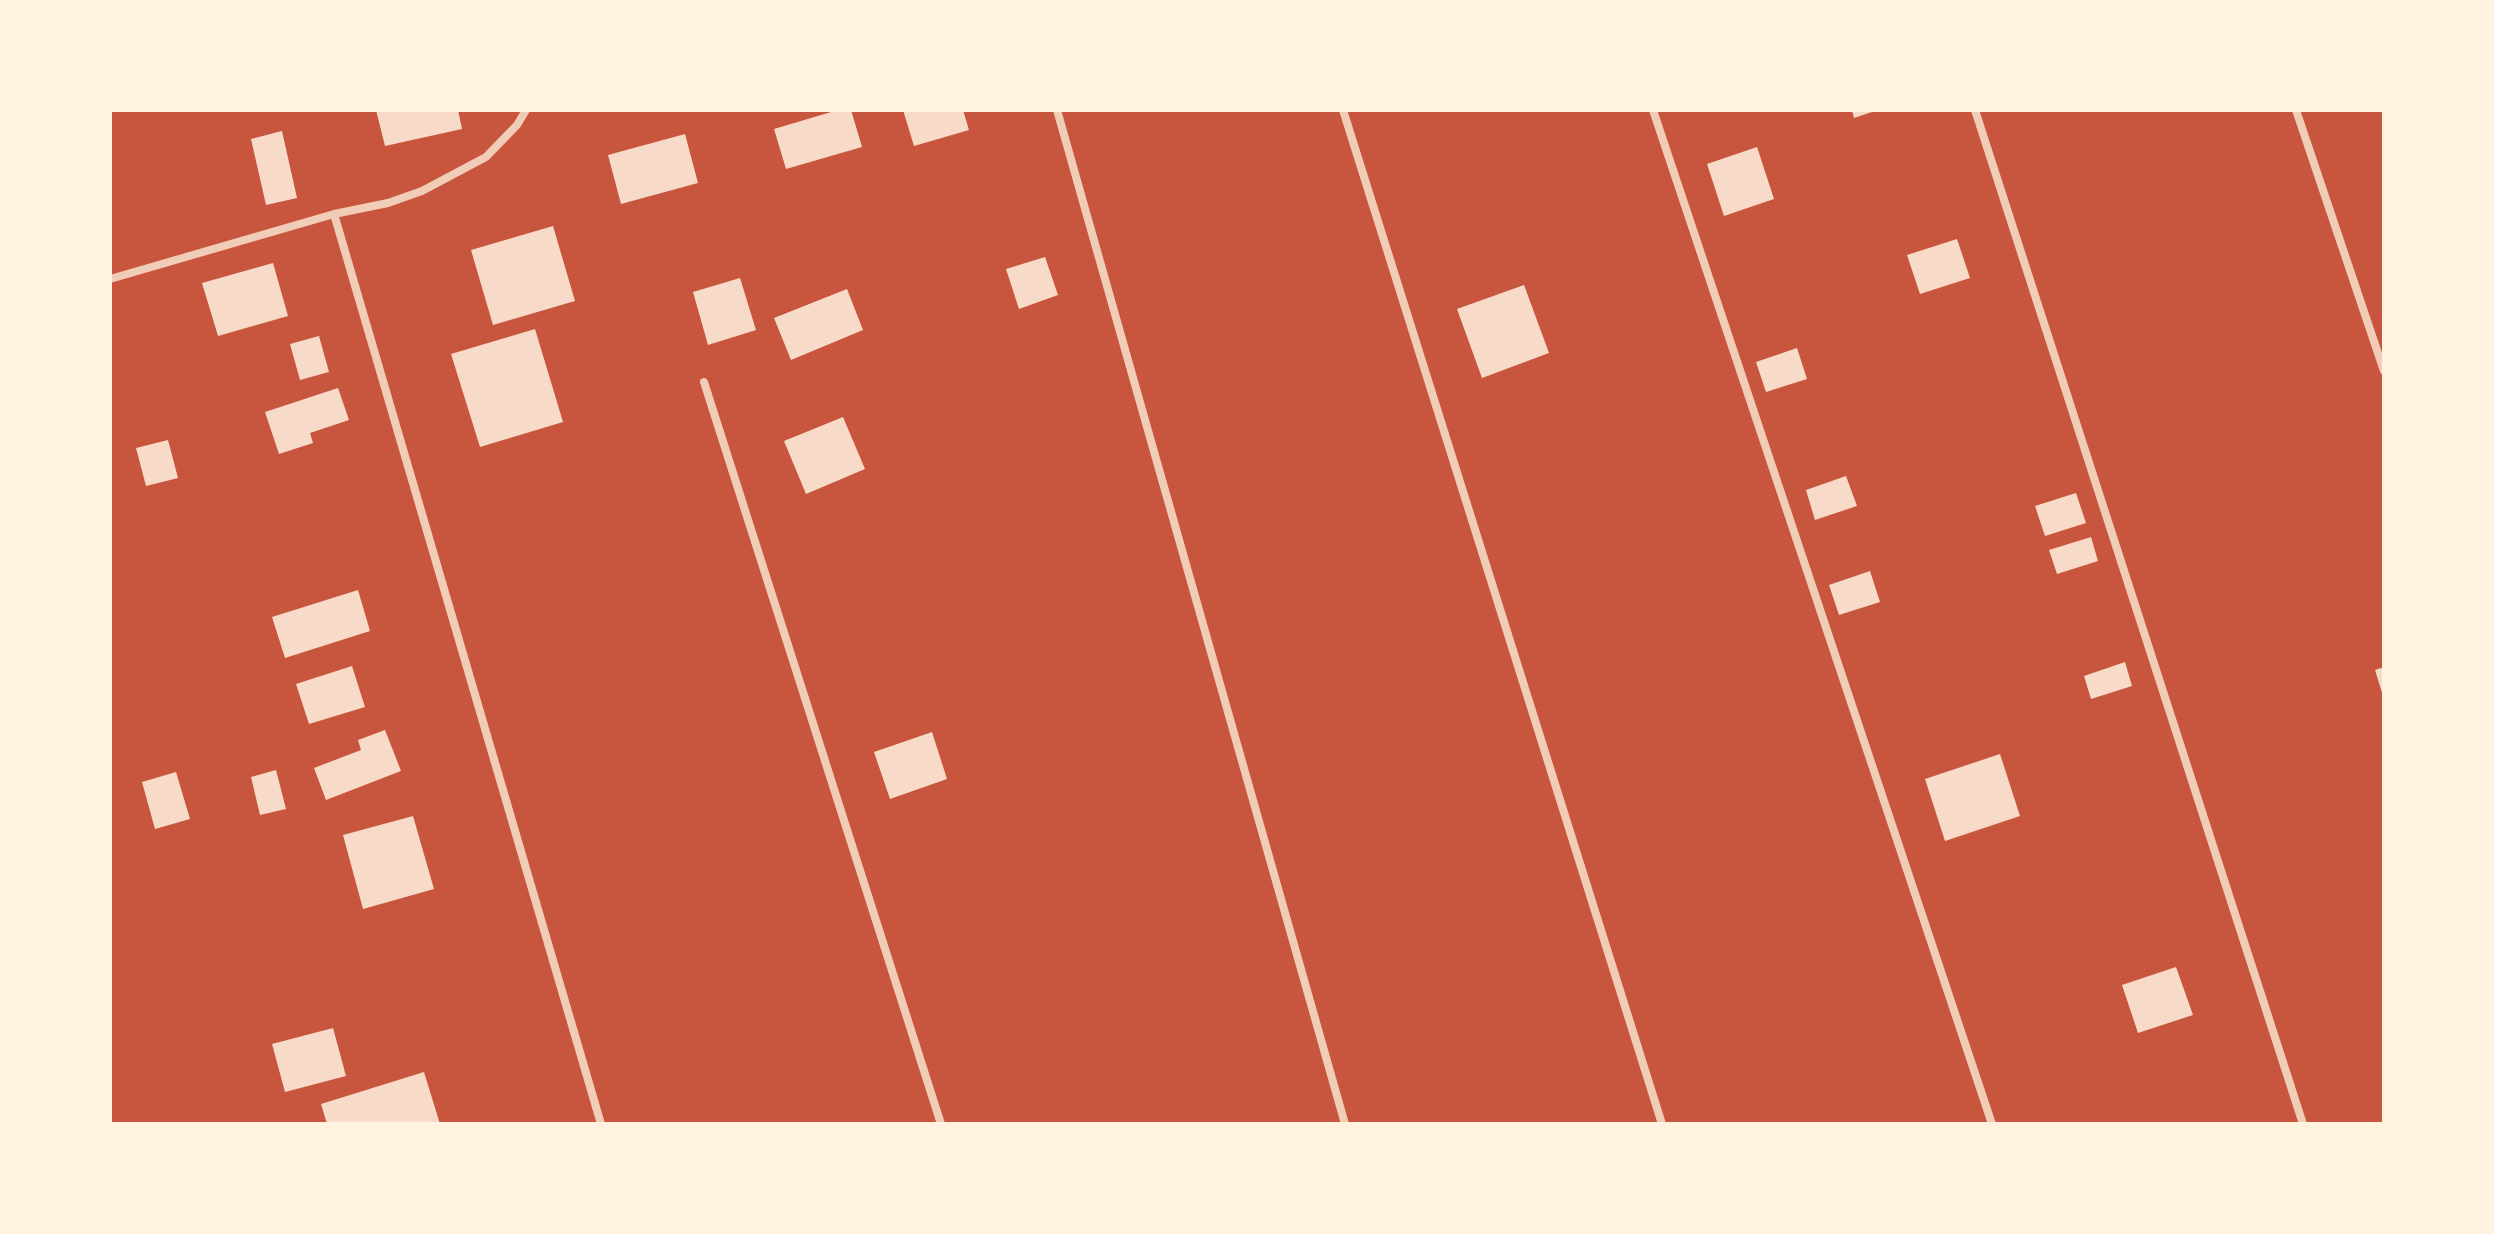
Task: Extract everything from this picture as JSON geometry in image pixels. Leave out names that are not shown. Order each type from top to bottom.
[{"type":"street","points":[[110,279],[422,191],[486,157],[517,125],[526,110]]},
{"type":"street","points":[[1058,110],[1345,1124]]},
{"type":"street","points":[[1343,110],[1662,1124]]},
{"type":"street","points":[[1653,110],[1992,1124]]},
{"type":"street","points":[[1975,110],[2303,1124]]},
{"type":"street","points":[[2296,110],[2384,371]]},
{"type":"street","points":[[334,214],[601,1124]]},
{"type":"street","points":[[704,382],[941,1124]]},
{"type":"building","points":[[376,110],[458,110],[462,129],[385,146]]},
{"type":"building","points":[[838,110],[851,110],[862,147],[786,169],[774,129]]},
{"type":"building","points":[[903,110],[963,110],[969,130],[914,146]]},
{"type":"building","points":[[1852,110],[1875,110],[1875,111],[1854,118]]},
{"type":"building","points":[[282,131],[297,198],[266,205],[251,139]]},
{"type":"building","points":[[685,134],[698,183],[621,204],[608,155]]},
{"type":"building","points":[[1757,147],[1774,199],[1724,216],[1707,164]]},
{"type":"building","points":[[553,226],[575,301],[493,325],[471,250]]},
{"type":"building","points":[[1957,239],[1970,278],[1920,294],[1907,255]]},
{"type":"building","points":[[1045,257],[1058,295],[1019,309],[1006,269]]},
{"type":"building","points":[[273,263],[288,316],[218,336],[202,283]]},
{"type":"building","points":[[740,278],[756,330],[708,345],[693,292]]},
{"type":"building","points":[[1524,285],[1549,353],[1482,378],[1457,309]]},
{"type":"building","points":[[847,289],[863,330],[791,360],[774,318]]},
{"type":"building","points":[[535,329],[563,422],[480,447],[451,354]]},
{"type":"building","points":[[319,336],[329,372],[300,380],[290,344]]},
{"type":"building","points":[[1797,348],[1807,379],[1766,392],[1756,362]]},
{"type":"building","points":[[338,388],[349,420],[310,433],[313,443],[279,454],[265,412]]},
{"type":"building","points":[[843,417],[865,469],[806,494],[784,441]]},
{"type":"building","points":[[168,440],[178,478],[146,486],[136,448]]},
{"type":"building","points":[[1846,476],[1857,506],[1815,520],[1806,490]]},
{"type":"building","points":[[2076,493],[2086,523],[2045,536],[2035,506]]},
{"type":"building","points":[[2091,537],[2098,561],[2057,574],[2049,550]]},
{"type":"building","points":[[1870,571],[1880,602],[1839,615],[1829,585]]},
{"type":"building","points":[[358,590],[370,631],[285,658],[272,617]]},
{"type":"building","points":[[2125,662],[2132,686],[2091,699],[2084,676]]},
{"type":"building","points":[[352,666],[365,707],[309,724],[296,684]]},
{"type":"building","points":[[2384,667],[2384,696],[2383,696],[2375,670]]},
{"type":"building","points":[[385,730],[401,771],[326,800],[314,768],[361,750],[358,740]]},
{"type":"building","points":[[932,732],[947,779],[890,799],[874,752]]},
{"type":"building","points":[[2000,754],[2020,816],[1945,841],[1925,779]]},
{"type":"building","points":[[276,770],[286,809],[260,815],[251,777]]},
{"type":"building","points":[[176,772],[190,819],[155,829],[142,782]]},
{"type":"building","points":[[413,816],[434,889],[363,909],[343,835]]},
{"type":"building","points":[[2176,967],[2193,1015],[2138,1033],[2122,985]]},
{"type":"building","points":[[333,1028],[346,1076],[285,1092],[272,1044]]},
{"type":"building","points":[[424,1072],[440,1124],[327,1124],[321,1104]]}]
